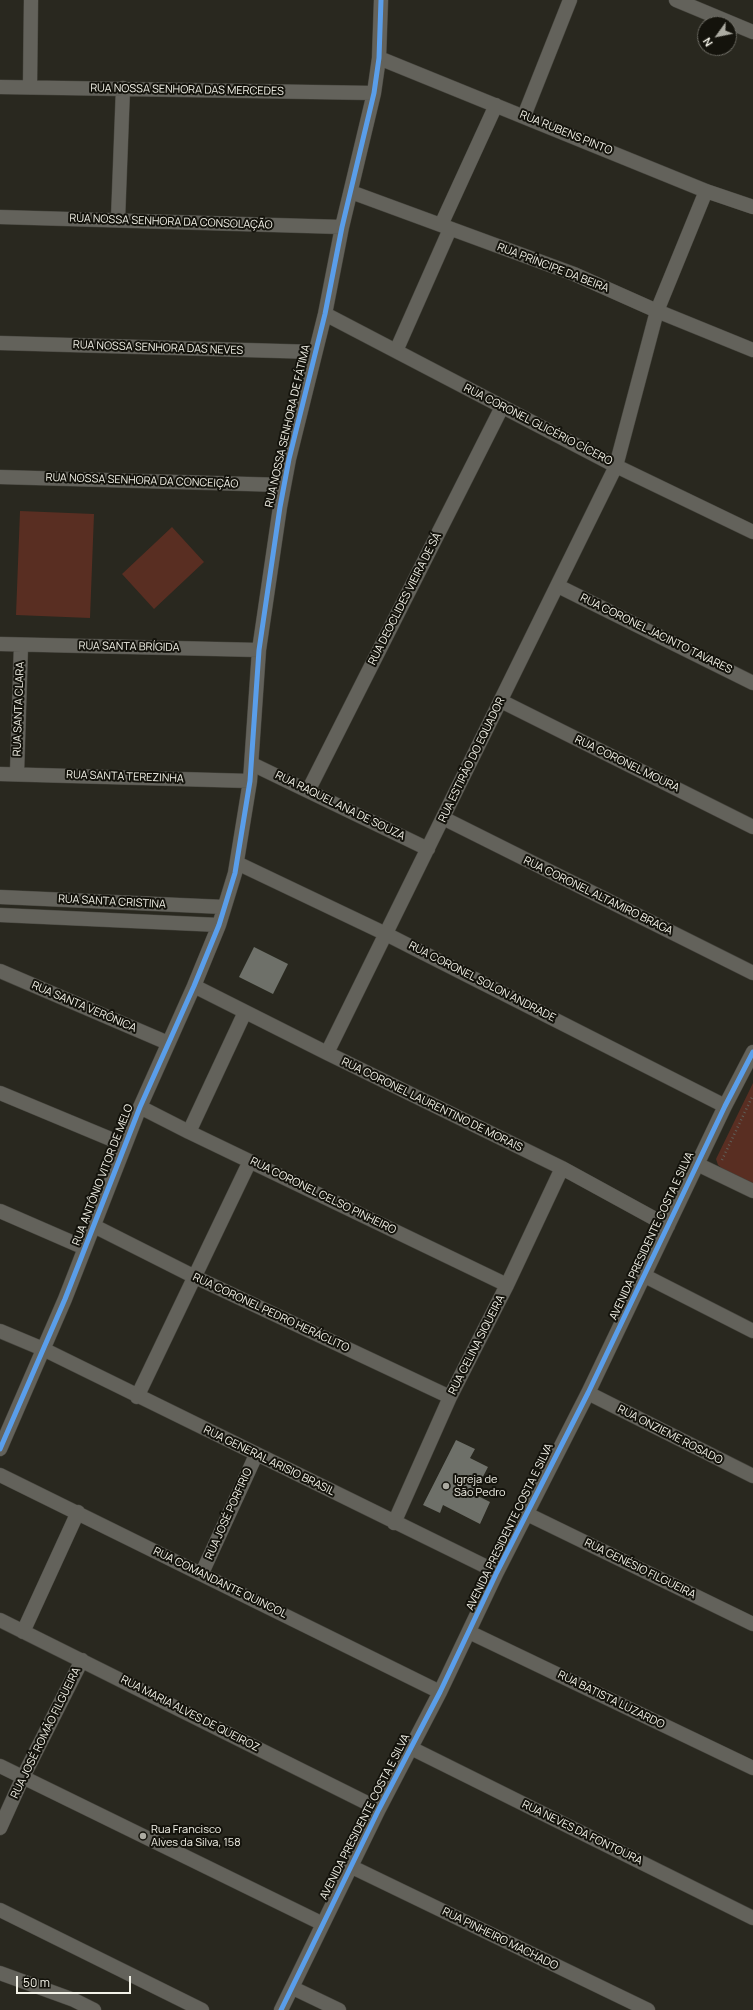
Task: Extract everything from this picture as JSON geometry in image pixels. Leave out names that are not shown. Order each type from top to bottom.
[{"type":"street","points":[[30,87],[31,0]]},
{"type":"street","name":"RUA NOSSA SENHORA DE FÁTIMA","points":[[224,907],[237,863],[250,781],[259,650],[283,485],[325,314],[342,227],[374,93],[379,58],[381,0]]},
{"type":"street","points":[[524,116],[570,0]]},
{"type":"street","points":[[676,0],[753,32]]},
{"type":"street","name":"RUA RUBENS PINTO","points":[[379,58],[706,190],[753,207]]},
{"type":"street","name":"RUA NOSSA SENHORA DAS MERCEDES","points":[[0,87],[374,93]]},
{"type":"street","points":[[118,219],[123,88]]},
{"type":"street","points":[[396,351],[496,104]]},
{"type":"street","name":"RUA ESTIRÃO DO EQUADOR","points":[[327,1053],[616,466],[657,311],[706,190]]},
{"type":"street","name":"RUA PRÍNCIPE DA BEIRA","points":[[351,192],[574,274],[657,311],[753,350]]},
{"type":"street","name":"RUA NOSSA SENHORA DA CONSOLAÇÃO","points":[[0,217],[118,219],[342,227]]},
{"type":"street","name":"RUA CORONEL GLICÉRIO CÍCERO","points":[[325,314],[616,466],[753,532]]},
{"type":"street","name":"RUA NOSSA SENHORA DAS NEVES","points":[[0,343],[315,352]]},
{"type":"street","name":"RUA DEOCLIDES VIEIRA DE SÁ","points":[[308,791],[502,407]]},
{"type":"street","name":"RUA NOSSA SENHORA DA CONCEIÇÃO","points":[[0,477],[283,485]]},
{"type":"street","name":"RUA CORONEL JACINTO TAVARES","points":[[558,586],[753,683]]},
{"type":"street","name":"RUA SANTA BRÍGIDA","points":[[0,644],[259,650]]},
{"type":"street","name":"RUA SANTA CLARA","points":[[17,773],[21,645]]},
{"type":"street","name":"RUA CORONEL MOURA","points":[[501,702],[753,827]]},
{"type":"street","name":"RUA RAQUEL ANA DE SOUZA","points":[[252,764],[428,849]]},
{"type":"street","name":"RUA SANTA TEREZINHA","points":[[0,774],[17,773],[250,781]]},
{"type":"street","name":"RUA CORONEL ALTAMIRO BRAGA","points":[[443,818],[753,973]]},
{"type":"street","name":"RUA CORONEL SOLON ANDRADE","points":[[237,863],[386,934],[725,1106]]},
{"type":"street","name":"RUA SANTA CRISTINA","points":[[0,897],[224,907]]},
{"type":"street","name":"RUA ANTÔNIO VITOR DE MELO","points":[[0,1449],[86,1248],[140,1107],[194,986],[219,925],[224,907]]},
{"type":"street","name":"RUA SANTA CRISTINA","points":[[0,914],[219,925]]},
{"type":"street","name":"RUA SANTA VERÔNICA","points":[[0,971],[168,1043]]},
{"type":"street","name":"RUA CORONEL LAURENTINO DE MORAIS","points":[[194,986],[562,1168],[668,1226]]},
{"type":"street","points":[[189,1132],[244,1012]]},
{"type":"street","name":"AVENIDA PRESIDENTE COSTA E SILVA","points":[[281,2010],[352,1868],[379,1809],[440,1692],[497,1572],[588,1393],[725,1106],[753,1052]]},
{"type":"street","points":[[0,1093],[125,1145]]},
{"type":"street","name":"RUA CORONEL CELSO PINHEIRO","points":[[140,1107],[507,1285]]},
{"type":"street","points":[[137,1397],[250,1161]]},
{"type":"street","points":[[697,1164],[753,1191]]},
{"type":"street","name":"RUA CELINA SIQUEIRA","points":[[394,1523],[450,1397],[507,1285],[562,1168]]},
{"type":"street","points":[[0,1211],[86,1248]]},
{"type":"street","name":"RUA CORONEL PEDRO HERÁCLITO","points":[[94,1226],[195,1277],[450,1397]]},
{"type":"street","points":[[645,1276],[753,1331]]},
{"type":"street","name":"RUA GENERAL ARISIO BRASIL","points":[[0,1331],[43,1349],[137,1397],[497,1572]]},
{"type":"street","name":"RUA ONZIEME ROSADO","points":[[588,1393],[753,1476]]},
{"type":"street","name":"RUA JOSÉ PORFIRIO","points":[[202,1573],[256,1455]]},
{"type":"street","name":"RUA COMANDANTE QUINCOL","points":[[0,1475],[202,1573],[440,1692]]},
{"type":"street","points":[[23,1632],[78,1512]]},
{"type":"street","name":"RUA GENÉSIO FILGUEIRA","points":[[527,1514],[753,1624]]},
{"type":"street","name":"RUA MARIA ALVES DE QUEIROZ","points":[[0,1620],[379,1809]]},
{"type":"street","name":"RUA BATISTA LUZARDO","points":[[469,1632],[753,1768]]},
{"type":"street","name":"RUA JOSÉ ROMÃO FILGUEIRA","points":[[2,1820],[82,1660]]},
{"type":"street","name":"RUA NEVES DA FONTOURA","points":[[411,1748],[753,1918]]},
{"type":"street","points":[[0,1766],[323,1924]]},
{"type":"street","name":"RUA PINHEIRO MACHADO","points":[[352,1868],[648,2010]]},
{"type":"street","points":[[0,1910],[202,2010]]},
{"type":"street","points":[[0,1973],[74,2000],[94,2010]]},
{"type":"street","points":[[292,1988],[339,2010]]},
{"type":"path","points":[[722,1163],[722,1158],[753,1095]]},
{"type":"shaded area","points":[[20,511],[94,514],[90,618],[16,615]]},
{"type":"shaded area","points":[[172,527],[204,562],[154,609],[122,574]]},
{"type":"shaded area","points":[[753,1083],[753,1185],[725,1171],[718,1165],[716,1159]]},
{"type":"building","points":[[254,947],[288,964],[273,994],[239,977]]},
{"type":"building","name":"Igreja de São Pedro","points":[[456,1440],[475,1449],[470,1458],[488,1467],[474,1494],[490,1502],[480,1524],[443,1505],[440,1513],[423,1505]]},
{"type":"cycle path","points":[[0,1449],[65,1299],[140,1107],[194,986],[219,925],[235,873],[250,781],[259,650],[280,507],[289,459],[325,314],[342,227],[374,93],[379,58],[381,0]]},
{"type":"cycle path","points":[[281,2010],[379,1809],[440,1692],[497,1572],[588,1393],[725,1106],[753,1052]]},
{"type":"place","name":"Igreja de São Pedro","points":[[446,1486]]},
{"type":"place","name":"Rua Francisco Alves da Silva, 158","points":[[143,1836]]}]
